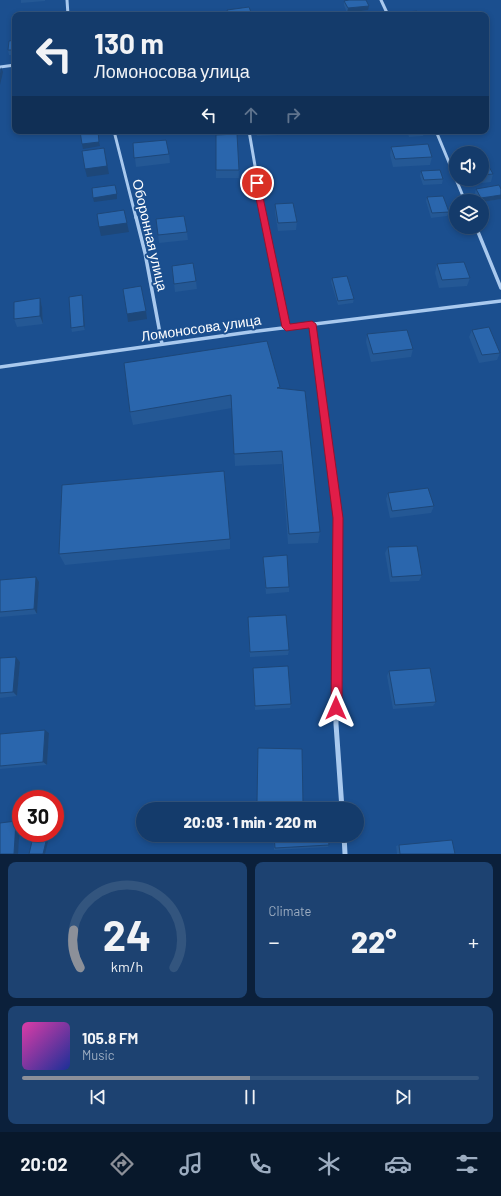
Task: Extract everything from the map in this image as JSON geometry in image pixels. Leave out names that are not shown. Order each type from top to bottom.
[{"type":"street","points":[[67,0],[68,12]]},
{"type":"street","points":[[381,0],[387,12]]},
{"type":"street","points":[[0,67],[12,65]]},
{"type":"street","name":"Оборонная улица","points":[[115,134],[145,253],[162,344]]},
{"type":"street","points":[[249,134],[259,196],[286,327]]},
{"type":"street","points":[[437,134],[462,194]]},
{"type":"street","points":[[479,234],[501,288]]},
{"type":"street","name":"Ломоносова улица","points":[[0,367],[286,327],[501,301]]},
{"type":"street","points":[[312,324],[338,518],[336,724],[342,802]]},
{"type":"street","points":[[344,842],[345,854]]},
{"type":"building","points":[[366,0],[369,6],[348,8],[344,1]]},
{"type":"building","points":[[249,7],[251,12],[228,12],[227,10]]},
{"type":"building","points":[[12,40],[12,50],[8,50],[9,41]]},
{"type":"building","points":[[80,134],[98,134],[99,142],[82,144]]},
{"type":"building","points":[[237,134],[239,170],[216,170],[216,135]]},
{"type":"building","points":[[166,140],[169,154],[134,158],[133,143]]},
{"type":"building","points":[[428,144],[432,157],[395,159],[391,147]]},
{"type":"building","points":[[104,148],[107,166],[85,169],[82,151]]},
{"type":"building","points":[[489,167],[493,174],[489,174]]},
{"type":"building","points":[[440,170],[443,179],[424,180],[421,171]]},
{"type":"building","points":[[115,185],[117,194],[93,198],[92,188]]},
{"type":"building","points":[[499,185],[501,195],[489,197],[489,194],[479,194],[476,189]]},
{"type":"building","points":[[443,196],[449,212],[432,213],[427,197]]},
{"type":"building","points":[[293,203],[297,222],[278,223],[275,204]]},
{"type":"building","points":[[124,210],[127,223],[99,227],[97,214]]},
{"type":"building","points":[[184,216],[187,232],[158,235],[156,219]]},
{"type":"building","points":[[464,262],[470,278],[442,280],[437,264]]},
{"type":"building","points":[[193,263],[196,281],[174,284],[172,266]]},
{"type":"building","points":[[347,276],[354,299],[338,301],[332,278]]},
{"type":"building","points":[[141,286],[146,311],[127,314],[123,289]]},
{"type":"building","points":[[82,295],[84,326],[71,328],[69,297]]},
{"type":"building","points":[[40,298],[40,316],[14,319],[14,302]]},
{"type":"building","points":[[489,327],[500,353],[482,355],[472,330]]},
{"type":"building","points":[[407,330],[413,349],[373,354],[367,334]]},
{"type":"building","points":[[267,341],[280,387],[277,388],[305,391],[320,532],[289,534],[282,451],[234,454],[231,395],[130,412],[124,363]]},
{"type":"building","points":[[224,471],[230,539],[59,554],[62,485]]},
{"type":"building","points":[[428,488],[434,506],[392,511],[388,493]]},
{"type":"building","points":[[417,546],[422,575],[392,577],[388,547]]},
{"type":"building","points":[[287,555],[289,587],[266,588],[263,557]]},
{"type":"building","points":[[36,577],[34,609],[0,612],[0,580]]},
{"type":"building","points":[[286,615],[289,650],[250,652],[248,617]]},
{"type":"building","points":[[16,657],[13,692],[0,693],[0,658]]},
{"type":"building","points":[[288,666],[291,704],[255,706],[253,668]]},
{"type":"building","points":[[430,668],[436,702],[395,705],[389,671]]},
{"type":"building","points":[[45,730],[43,762],[0,766],[0,734]]},
{"type":"building","points":[[258,748],[302,749],[303,802],[257,802]]},
{"type":"building","points":[[12,822],[12,842],[15,842],[14,854],[0,854],[0,823]]},
{"type":"building","points":[[452,840],[455,854],[400,854],[399,845]]},
{"type":"building","points":[[32,842],[46,842],[43,854],[29,854]]},
{"type":"building","points":[[275,842],[329,842],[329,845],[275,848]]},
{"type":"route","points":[[257,183],[286,327],[312,324],[338,518],[336,708]]}]
